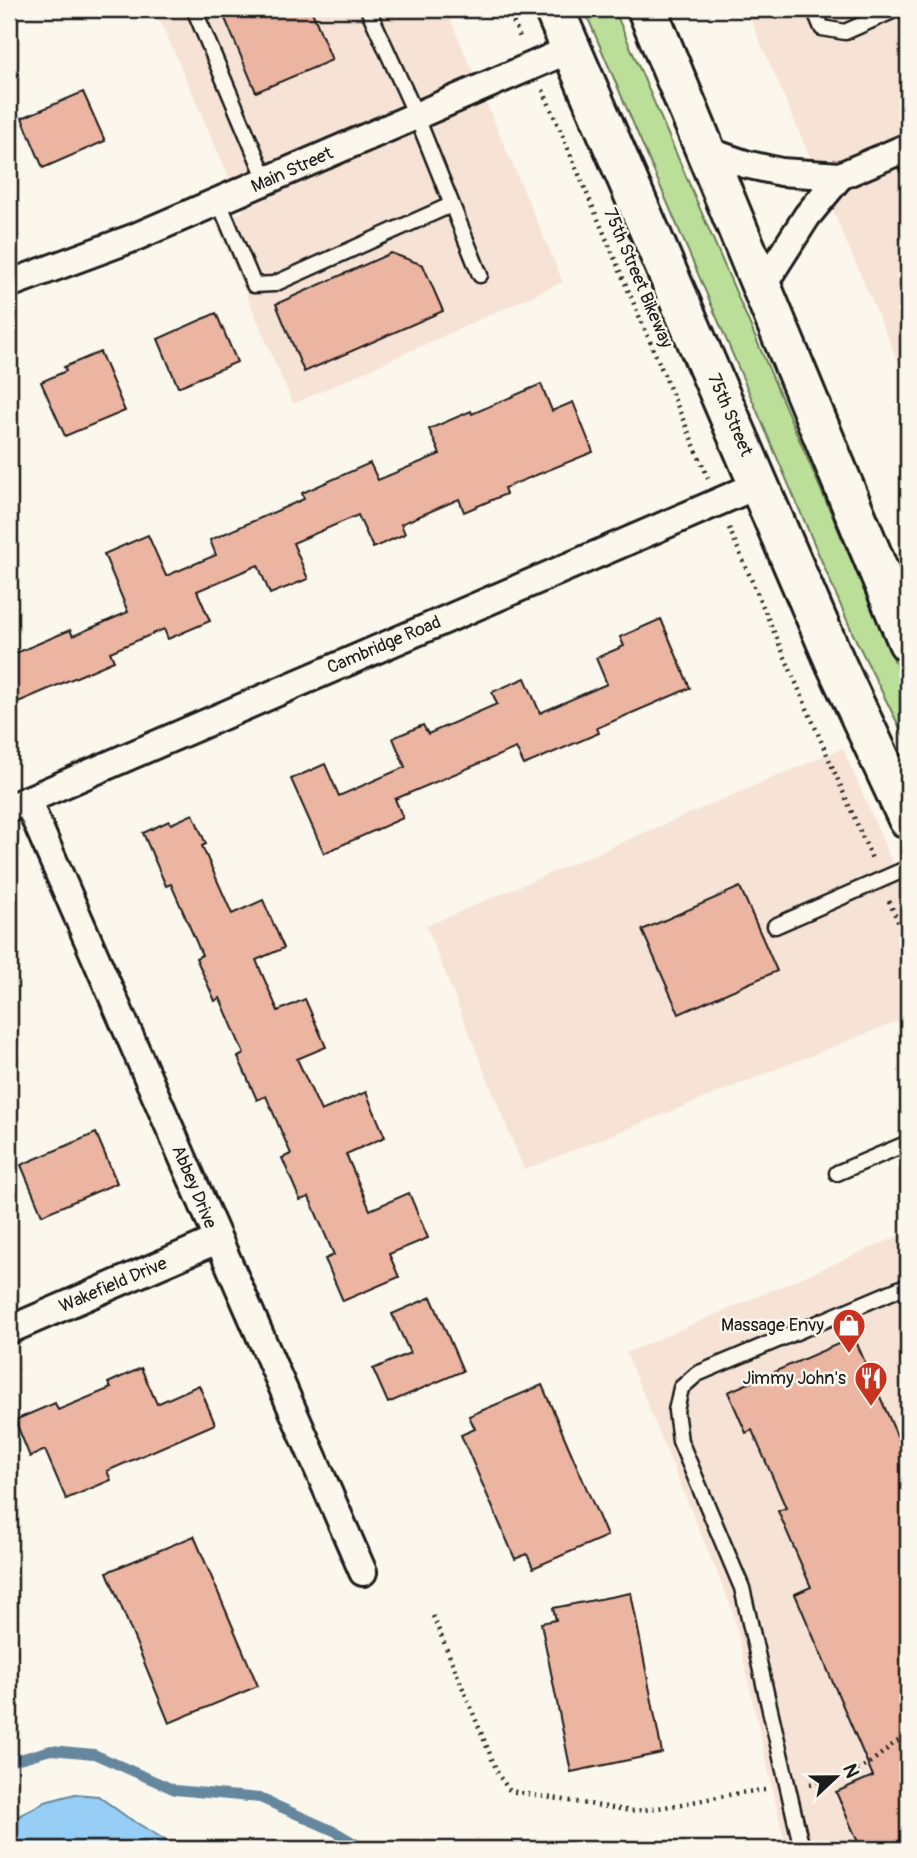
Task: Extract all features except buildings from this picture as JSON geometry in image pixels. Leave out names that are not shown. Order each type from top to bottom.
[{"type":"main road","name":"75th Street","points":[[554,9],[835,662],[908,819]]},
{"type":"main road","points":[[647,9],[908,642]]},
{"type":"street","name":"Main Street","points":[[9,284],[133,238],[267,182],[571,48]]},
{"type":"street","points":[[707,151],[780,172],[840,176],[906,155]]},
{"type":"street","points":[[761,288],[807,216],[840,176]]},
{"type":"street","name":"Cambridge Road","points":[[18,804],[760,484]]},
{"type":"street","name":"Abbey Drive","points":[[18,804],[217,1240],[363,1572]]},
{"type":"street","name":"Wakefield Drive","points":[[9,1330],[217,1240]]},
{"type":"lane","points":[[194,9],[267,182]]},
{"type":"lane","points":[[368,9],[416,116],[480,275]]},
{"type":"lane","points":[[814,9],[821,28],[845,32],[897,9]]},
{"type":"lane","points":[[219,202],[254,285],[274,284],[452,205]]},
{"type":"lane","points":[[775,926],[908,868]]},
{"type":"lane","points":[[837,1173],[908,1143]]},
{"type":"lane","points":[[802,1849],[743,1588],[680,1441],[676,1411],[681,1388],[697,1374],[908,1285]]},
{"type":"path","points":[[508,9],[512,19]]},
{"type":"path","name":"75th Street Bikeway","points":[[548,103],[703,465]]},
{"type":"path","points":[[733,537],[869,852]]},
{"type":"path","points":[[894,911],[908,945]]},
{"type":"path","points":[[433,1616],[499,1776],[510,1791],[631,1811],[652,1810],[736,1792],[768,1790]]},
{"type":"path","points":[[806,1785],[839,1776],[871,1762],[891,1744],[908,1736]]},
{"type":"shaded area","points":[[155,9],[446,9],[563,282],[293,404],[216,224],[244,211]]},
{"type":"shaded area","points":[[746,9],[908,9],[908,385]]},
{"type":"shaded area","points":[[843,748],[908,899],[908,1017],[524,1170],[426,926]]},
{"type":"shaded area","points":[[908,1232],[908,1849],[786,1849],[732,1609],[626,1353]]},
{"type":"green space","points":[[584,9],[614,9],[908,692],[908,744],[853,634]]},
{"type":"water","points":[[75,1794],[98,1796],[180,1849],[9,1849],[9,1821],[45,1802]]},
{"type":"waterway","points":[[9,1762],[51,1750],[94,1754],[175,1790],[260,1798],[336,1832],[365,1849]]},
{"type":"place","name":"Massage Envy","points":[[849,1355]]},
{"type":"place","name":"Jimmy John's","points":[[871,1408]]}]
